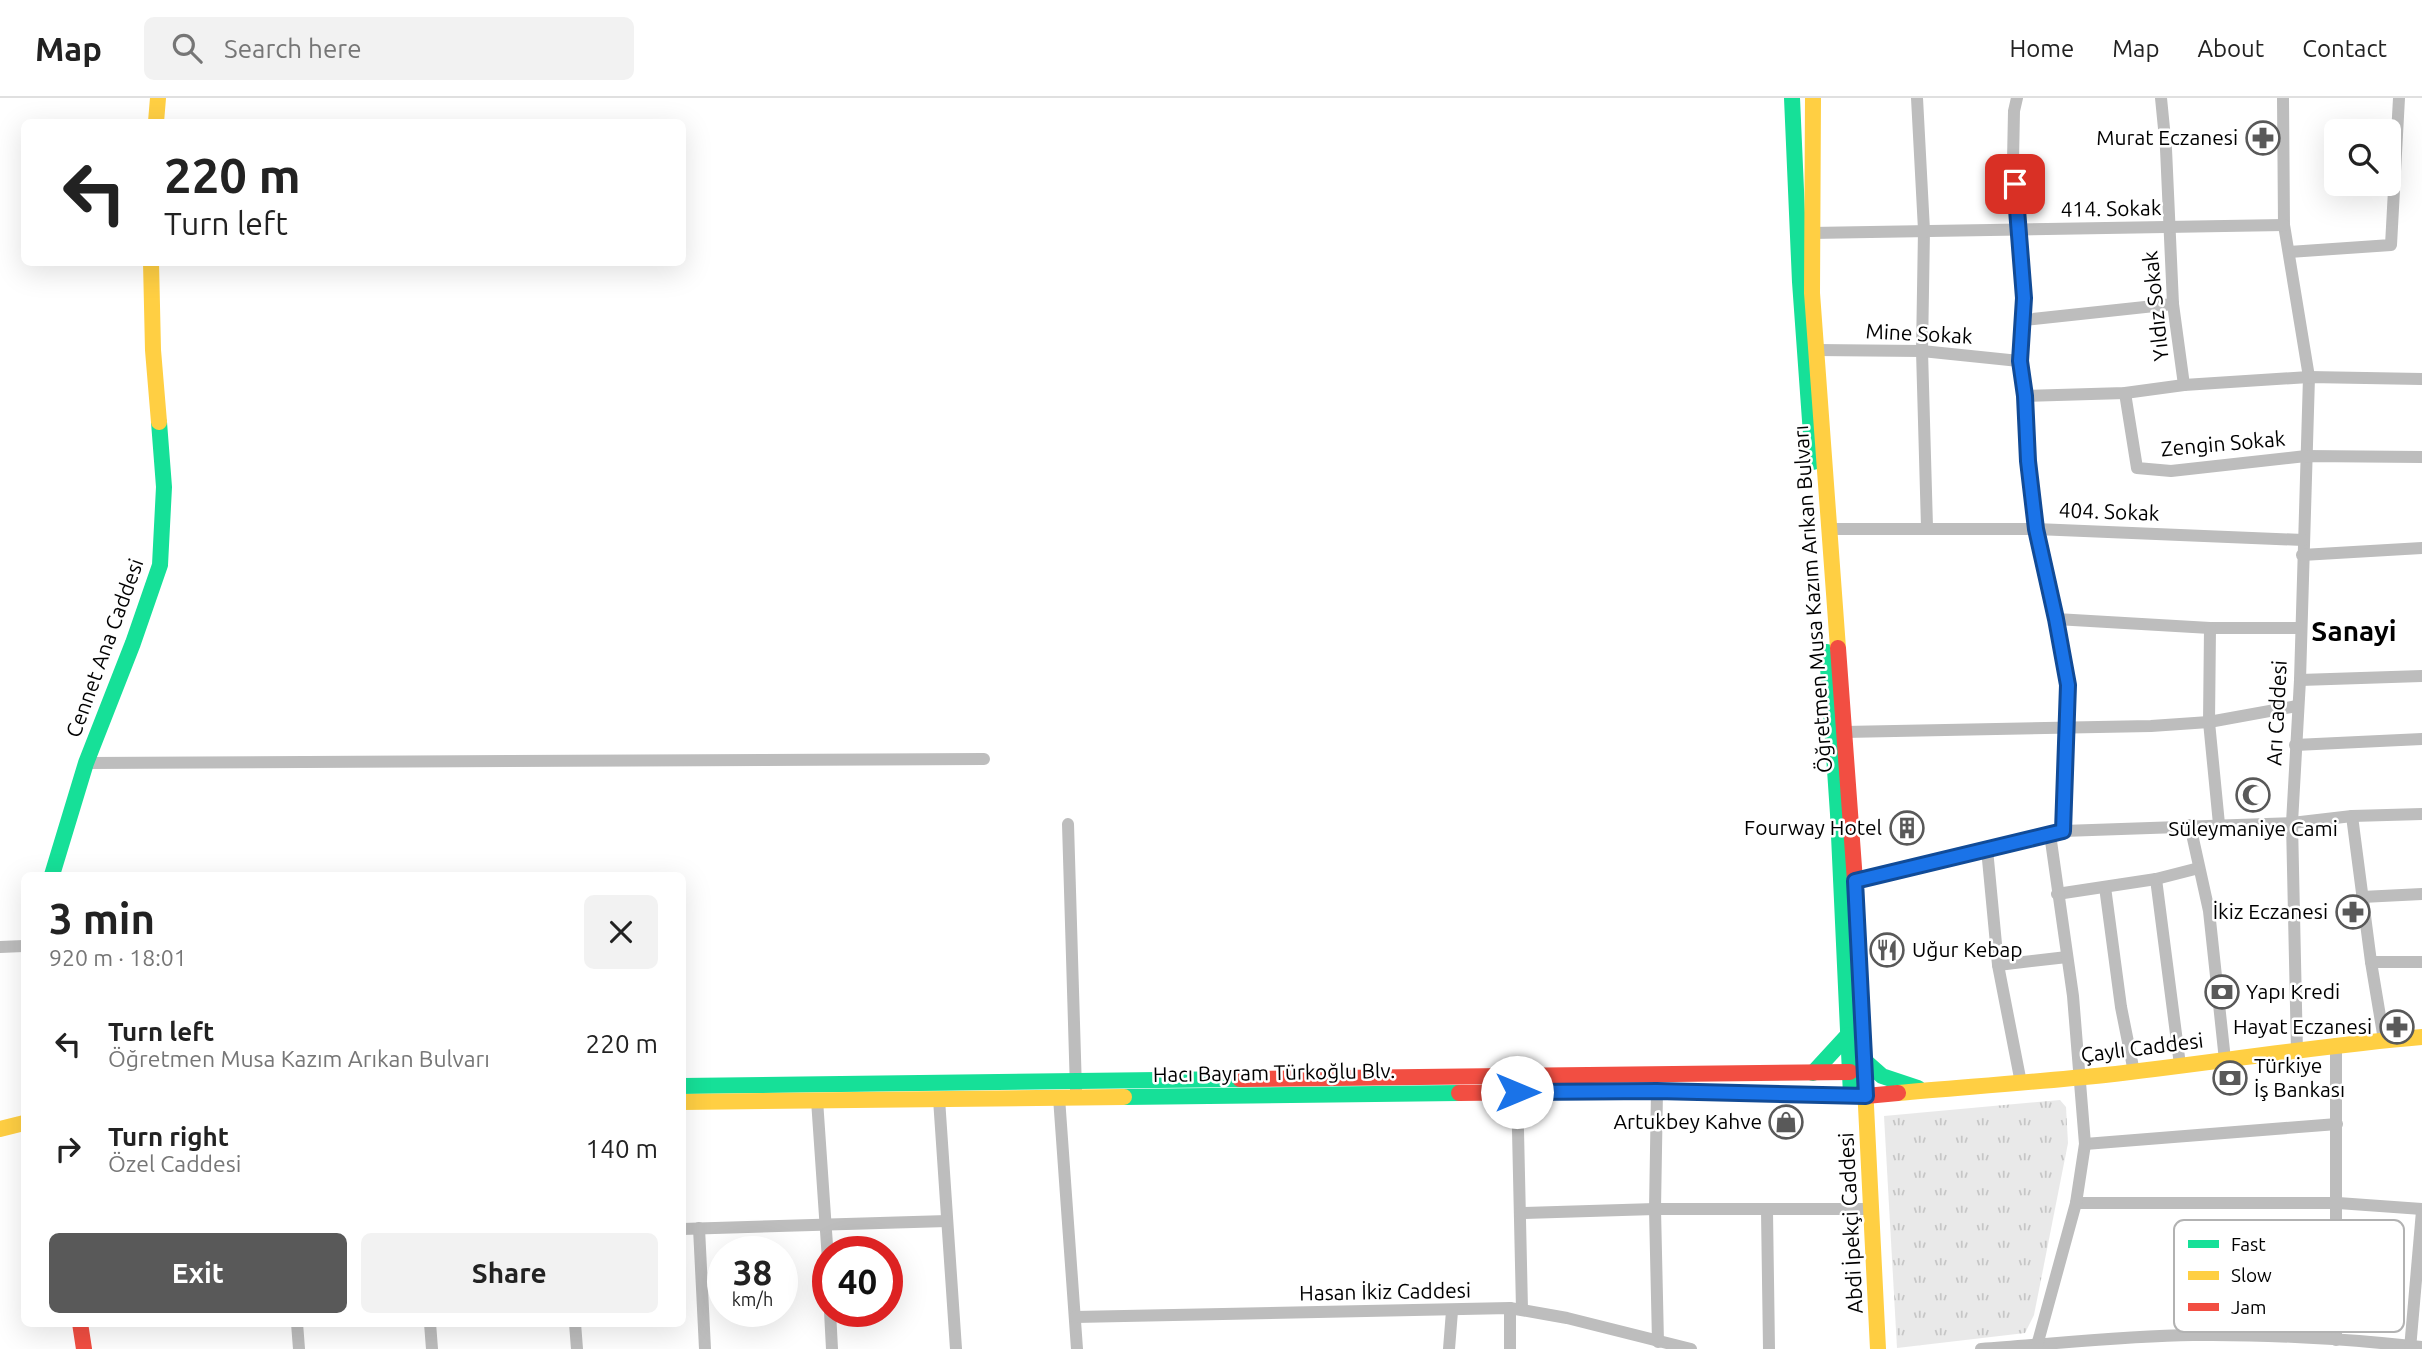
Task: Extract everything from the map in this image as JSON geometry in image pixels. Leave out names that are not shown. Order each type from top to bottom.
[{"type":"street","points":[[156,119],[158,98]]},
{"type":"street","name":"Öğretmen Musa Kazım Arıkan Bulvarı","points":[[1792,98],[1825,620],[1865,1061],[1859,1096]]},
{"type":"street","name":"Öğretmen Musa Kazım Arıkan Bulvarı","points":[[1814,98],[1810,351],[1829,529],[1844,732],[1848,1035],[1850,1072],[1859,1096]]},
{"type":"street","points":[[1917,98],[1924,230],[1922,351],[1927,527]]},
{"type":"street","points":[[2017,98],[2014,111],[2013,161],[2024,298],[2020,361],[2036,529],[2068,685],[2057,833],[2057,894],[2073,996],[2085,1144],[2076,1203],[2036,1347]]},
{"type":"street","name":"Yıldız Sokak","points":[[2161,98],[2173,304],[2185,385]]},
{"type":"street","name":"Arı Caddesi","points":[[2283,98],[2284,225],[2309,377],[2300,680],[2292,823],[2297,1052]]},
{"type":"street","points":[[2289,251],[2391,245],[2399,98]]},
{"type":"street","name":"414. Sokak","points":[[1811,233],[2284,225]]},
{"type":"street","name":"Cennet Ana Caddesi","points":[[52,872],[86,763],[160,565],[164,486],[153,350],[151,266]]},
{"type":"street","points":[[2024,320],[2173,304]]},
{"type":"street","name":"Mine Sokak","points":[[1810,351],[1922,351],[2020,361]]},
{"type":"street","points":[[2025,396],[2125,393],[2185,385],[2309,377],[2422,379]]},
{"type":"street","name":"Zengin Sokak","points":[[2125,393],[2137,468],[2171,471],[2306,456]]},
{"type":"street","points":[[2306,456],[2422,457]]},
{"type":"street","name":"404. Sokak","points":[[1829,529],[2036,529],[2303,540]]},
{"type":"street","points":[[2302,555],[2422,548]]},
{"type":"street","points":[[2056,619],[2210,628],[2300,628]]},
{"type":"street","points":[[2210,628],[2208,722],[2219,824]]},
{"type":"street","points":[[2300,680],[2422,676]]},
{"type":"street","points":[[1844,732],[2151,726],[2208,722],[2297,706]]},
{"type":"street","points":[[2295,745],[2422,739]]},
{"type":"street","points":[[86,763],[984,759]]},
{"type":"street","points":[[1848,882],[2057,833],[2190,825],[2292,823],[2352,816],[2422,814]]},
{"type":"street","points":[[2352,816],[2384,1040]]},
{"type":"street","points":[[1068,824],[1076,1090]]},
{"type":"street","points":[[2190,825],[2209,911],[2225,1060]]},
{"type":"street","points":[[1987,849],[1998,965],[2021,1083]]},
{"type":"street","points":[[2057,894],[2156,879],[2199,868]]},
{"type":"street","points":[[2156,879],[2180,1065]]},
{"type":"street","points":[[2105,887],[2121,1007],[2134,1072]]},
{"type":"street","points":[[2362,897],[2422,894]]},
{"type":"street","points":[[0,947],[21,946]]},
{"type":"street","points":[[1998,965],[2067,957]]},
{"type":"street","points":[[2371,962],[2422,962]]},
{"type":"street","points":[[1813,1073],[1848,1035]]},
{"type":"street","name":"Çaylı Caddesi","points":[[1859,1096],[2134,1072],[2297,1052],[2336,1044],[2422,1037]]},
{"type":"street","points":[[2336,1044],[2338,1220]]},
{"type":"street","points":[[1865,1061],[1882,1076],[1927,1091]]},
{"type":"street","name":"Hacı Bayram Türkoğlu Blv.","points":[[686,1086],[1076,1090],[1517,1084],[1850,1072]]},
{"type":"street","points":[[1510,1349],[1516,1309],[1520,1213],[1517,1084]]},
{"type":"street","name":"Hacı Bayram Türkoğlu Blv.","points":[[1517,1084],[1859,1096]]},
{"type":"street","name":"Hacı Bayram Türkoğlu Blv.","points":[[686,1102],[1059,1097],[1076,1090]]},
{"type":"street","points":[[1657,1091],[1655,1209],[1658,1342]]},
{"type":"street","name":"Abdi İpekçi Caddesi","points":[[1859,1096],[1870,1209],[1878,1349]]},
{"type":"street","points":[[1059,1097],[1077,1349]]},
{"type":"street","points":[[939,1098],[956,1349]]},
{"type":"street","points":[[817,1100],[827,1236]]},
{"type":"street","points":[[0,1122],[21,1117]]},
{"type":"street","points":[[0,1129],[21,1124]]},
{"type":"street","points":[[2085,1144],[2337,1124]]},
{"type":"street","points":[[1981,1349],[2036,1347],[2107,1338],[2194,1335],[2283,1336],[2414,1347],[2422,1210],[2338,1203],[2076,1203]]},
{"type":"street","points":[[1520,1213],[1655,1209],[1870,1209]]},
{"type":"street","points":[[1767,1210],[1769,1349]]},
{"type":"street","points":[[686,1229],[947,1221]]},
{"type":"street","points":[[699,1228],[705,1349]]},
{"type":"street","name":"Hasan İkiz Caddesi","points":[[1075,1317],[1516,1309],[1567,1318],[1691,1349]]},
{"type":"street","points":[[1449,1349],[1452,1311]]},
{"type":"street","points":[[81,1327],[84,1349]]},
{"type":"street","points":[[297,1327],[299,1349]]},
{"type":"street","points":[[430,1327],[432,1349]]},
{"type":"street","points":[[575,1327],[576,1349]]},
{"type":"street","points":[[831,1327],[832,1349]]},
{"type":"street","points":[[2336,1332],[2336,1340]]},
{"type":"green space","points":[[2060,1100],[2066,1107],[2068,1143],[2034,1315],[2025,1333],[1897,1348],[1884,1116]]},
{"type":"traffic: fast","points":[[1792,98],[1800,282],[1813,462]]},
{"type":"traffic: fast","points":[[53,872],[86,763],[160,565],[164,487],[159,422]]},
{"type":"traffic: fast","points":[[1827,652],[1838,814],[1851,1095]]},
{"type":"traffic: fast","points":[[1813,1073],[1848,1035]]},
{"type":"traffic: fast","points":[[1865,1061],[1882,1076],[1918,1088]]},
{"type":"traffic: fast","points":[[686,1086],[1240,1079]]},
{"type":"traffic: fast","points":[[1124,1097],[1459,1093]]},
{"type":"traffic: slow","points":[[156,119],[158,98]]},
{"type":"traffic: slow","points":[[1813,98],[1812,293],[1838,648]]},
{"type":"traffic: slow","points":[[151,266],[153,350],[159,422]]},
{"type":"traffic: slow","points":[[1862,1025],[1878,1349]]},
{"type":"traffic: slow","points":[[1898,1093],[2105,1075],[2422,1037]]},
{"type":"traffic: slow","points":[[686,1102],[1124,1097]]},
{"type":"traffic: slow","points":[[0,1129],[21,1124]]},
{"type":"traffic: jam","points":[[1838,648],[1855,881],[1862,1025]]},
{"type":"traffic: jam","points":[[1240,1079],[1850,1072]]},
{"type":"traffic: jam","points":[[1459,1093],[1657,1091],[1866,1096],[1898,1093]]},
{"type":"traffic: jam","points":[[81,1327],[84,1349]]},
{"type":"place","name":"Murat Eczanesi","points":[[2263,138]]},
{"type":"place","name":"Süleymaniye Cami","points":[[2253,795]]},
{"type":"place","name":"Fourway Hotel","points":[[1907,828]]},
{"type":"place","name":"İkiz Eczanesi","points":[[2353,912]]},
{"type":"place","name":"Uğur Kebap","points":[[1887,950]]},
{"type":"place","name":"Yapı Kredi","points":[[2222,992]]},
{"type":"place","name":"Hayat Eczanesi","points":[[2397,1027]]},
{"type":"place","name":"Türkiye İş Bankası","points":[[2230,1078]]},
{"type":"place","name":"Artukbey Kahve","points":[[1786,1122]]},
{"type":"district","name":"Sanayi","points":[[2354,631]]},
{"type":"route","points":[[1517,1092],[1657,1091],[1866,1096],[1855,881],[2063,831],[2068,685],[2036,529],[2028,461],[2025,396],[2020,361],[2024,298],[2015,184]]}]
